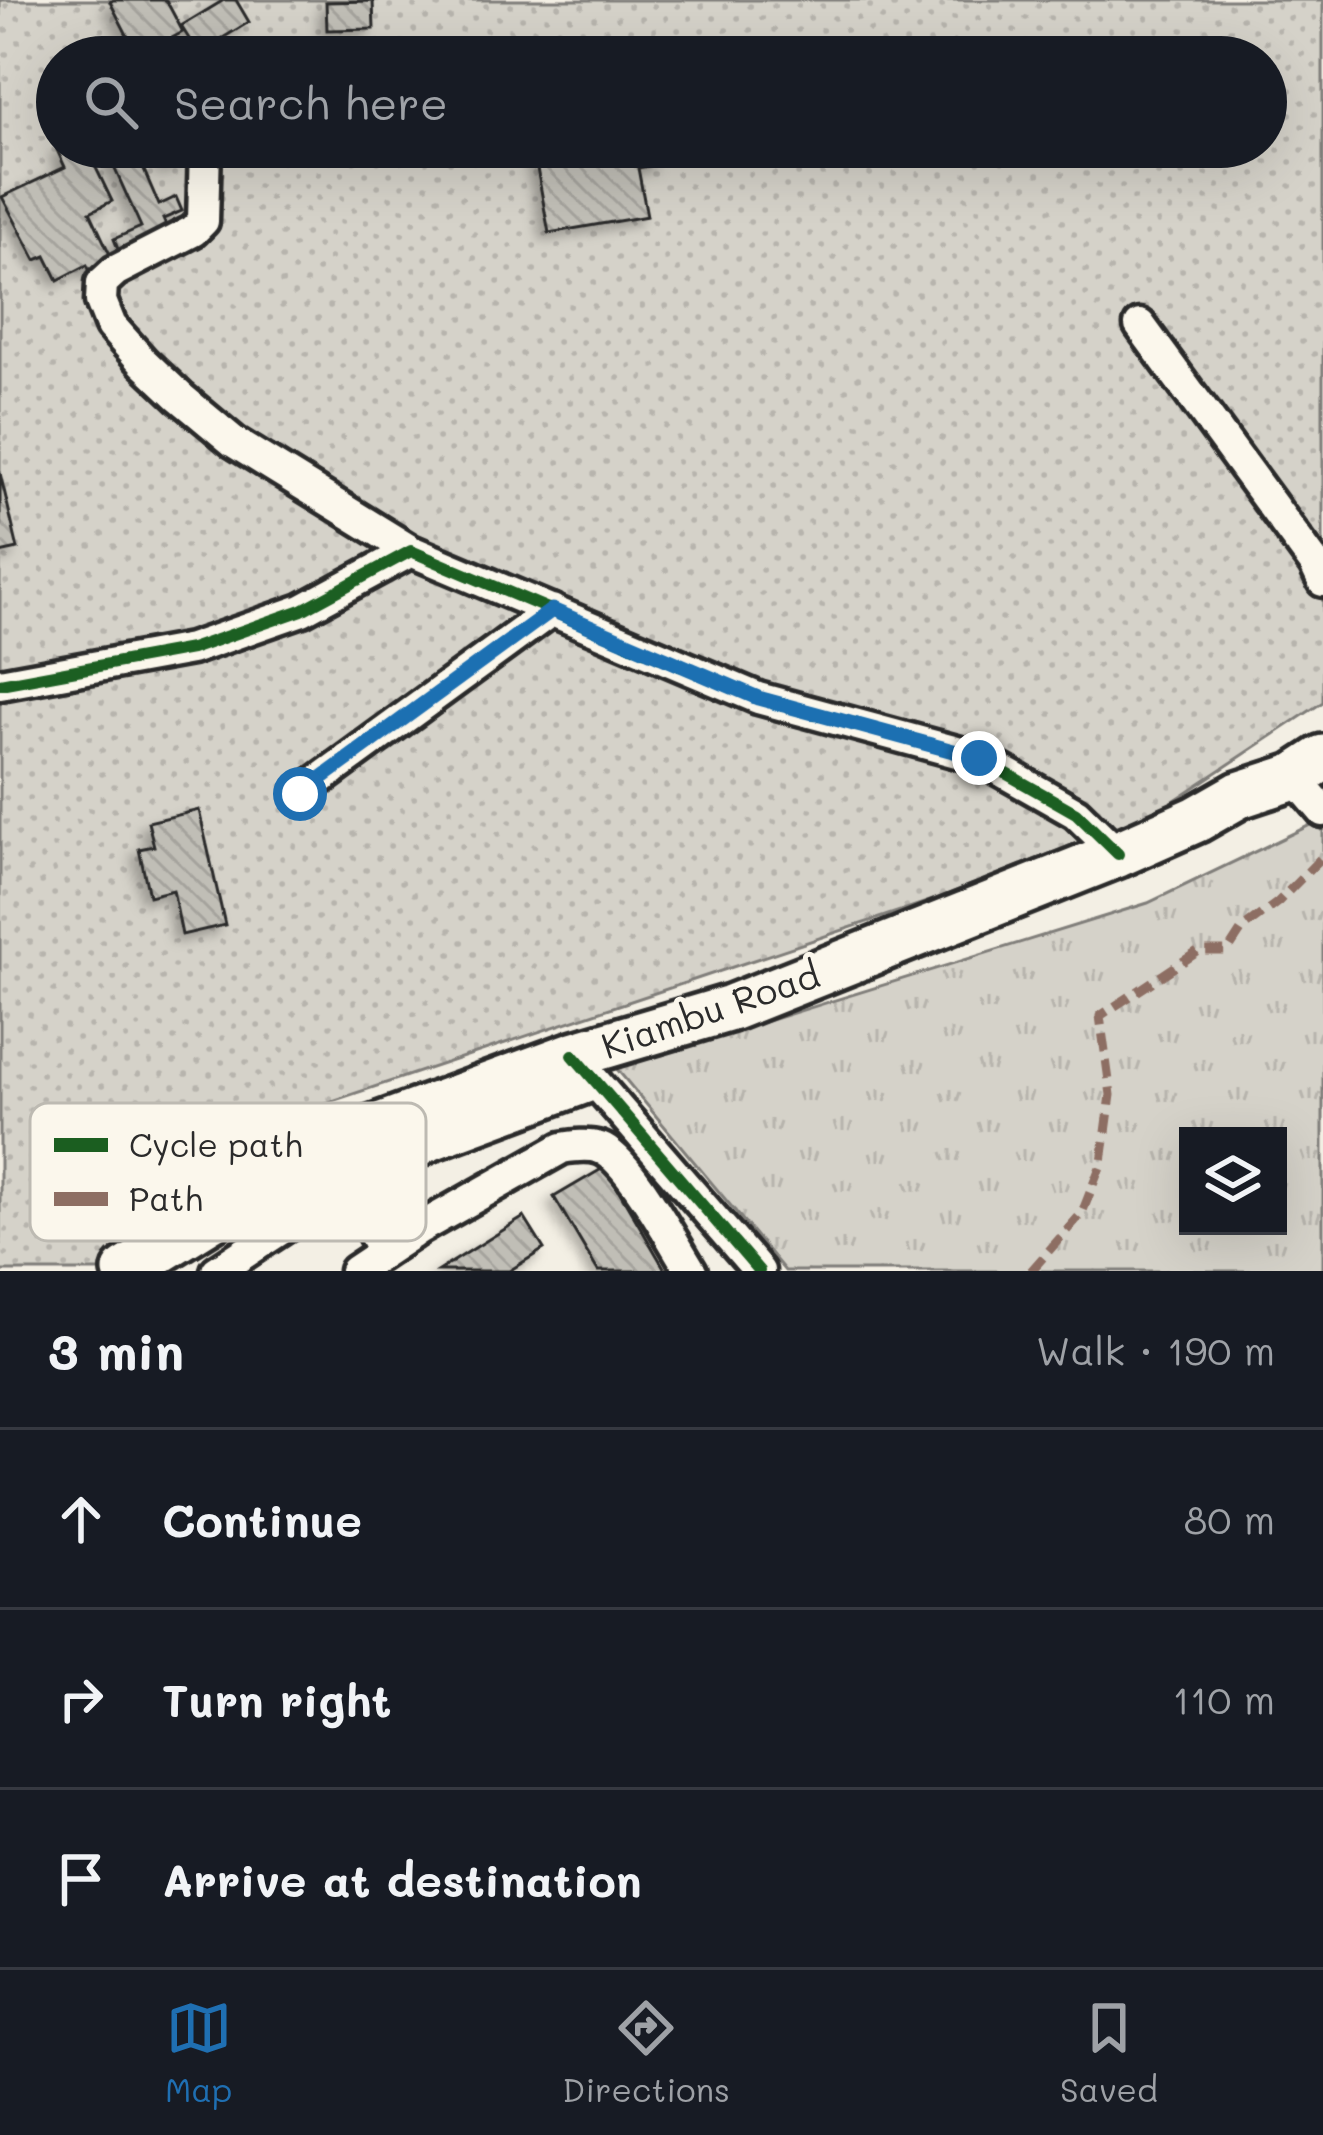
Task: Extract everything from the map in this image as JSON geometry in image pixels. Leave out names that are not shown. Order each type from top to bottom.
[{"type":"highway","name":"Kiambu Road","points":[[1239,795],[1279,755],[1323,727]]},
{"type":"highway","name":"Kiambu Road","points":[[426,1116],[585,1070],[1118,854],[1308,767]]},
{"type":"highway","name":"Kiambu Road","points":[[126,1271],[175,1241]]},
{"type":"street","points":[[204,168],[203,221],[193,231],[115,271],[102,283],[101,301],[111,326],[155,374],[235,442],[411,551],[758,698],[979,758],[1076,813],[1118,854]]},
{"type":"street","points":[[1140,326],[1323,581]]},
{"type":"street","points":[[0,684],[191,649],[302,610],[411,551]]},
{"type":"street","points":[[300,794],[552,610]]},
{"type":"street","points":[[1308,767],[1323,812]]},
{"type":"street","points":[[426,1148],[585,1070],[759,1271]]},
{"type":"street","points":[[426,1225],[562,1148],[601,1148],[622,1161],[692,1271]]},
{"type":"street","points":[[217,1271],[263,1241]]},
{"type":"street","points":[[378,1241],[383,1252]]},
{"type":"street","points":[[355,1271],[400,1241]]},
{"type":"green space","points":[[0,0],[1323,0],[1323,702],[1160,810],[936,899],[326,1103],[30,1103],[30,1241],[139,1241],[105,1271],[0,1271]]},
{"type":"green space","points":[[1323,819],[1323,1271],[785,1271],[616,1068],[1148,903]]},
{"type":"building","points":[[166,0],[183,32],[128,36],[110,2]]},
{"type":"building","points":[[224,0],[236,0],[249,22],[226,36],[187,36],[181,26]]},
{"type":"building","points":[[373,1],[374,29],[327,30],[326,2]]},
{"type":"building","points":[[63,168],[96,168],[112,201],[90,212],[115,265],[92,276],[87,265],[58,280],[46,256],[36,260],[2,197]]},
{"type":"building","points":[[114,168],[143,168],[159,205],[176,197],[182,211],[163,219],[171,237],[122,259],[114,239],[141,227]]},
{"type":"building","points":[[537,168],[638,168],[647,216],[549,233]]},
{"type":"building","points":[[0,473],[18,549],[0,553]]},
{"type":"building","points":[[199,810],[225,925],[182,935],[173,890],[149,896],[139,849],[154,846],[148,822]]},
{"type":"building","points":[[605,1167],[666,1271],[598,1271],[554,1197]]},
{"type":"building","points":[[524,1217],[544,1249],[509,1271],[438,1271]]},
{"type":"marked path","points":[[1031,1271],[1082,1213],[1102,1162],[1111,1095],[1100,1016],[1199,951],[1228,951],[1243,928],[1278,902],[1323,856]]},
{"type":"cycle path","points":[[0,684],[191,649],[302,610],[411,551],[758,698],[979,758],[1076,813],[1118,854]]},
{"type":"cycle path","points":[[573,1055],[759,1271]]},
{"type":"route","points":[[300,794],[552,610],[758,698],[979,758]]}]
